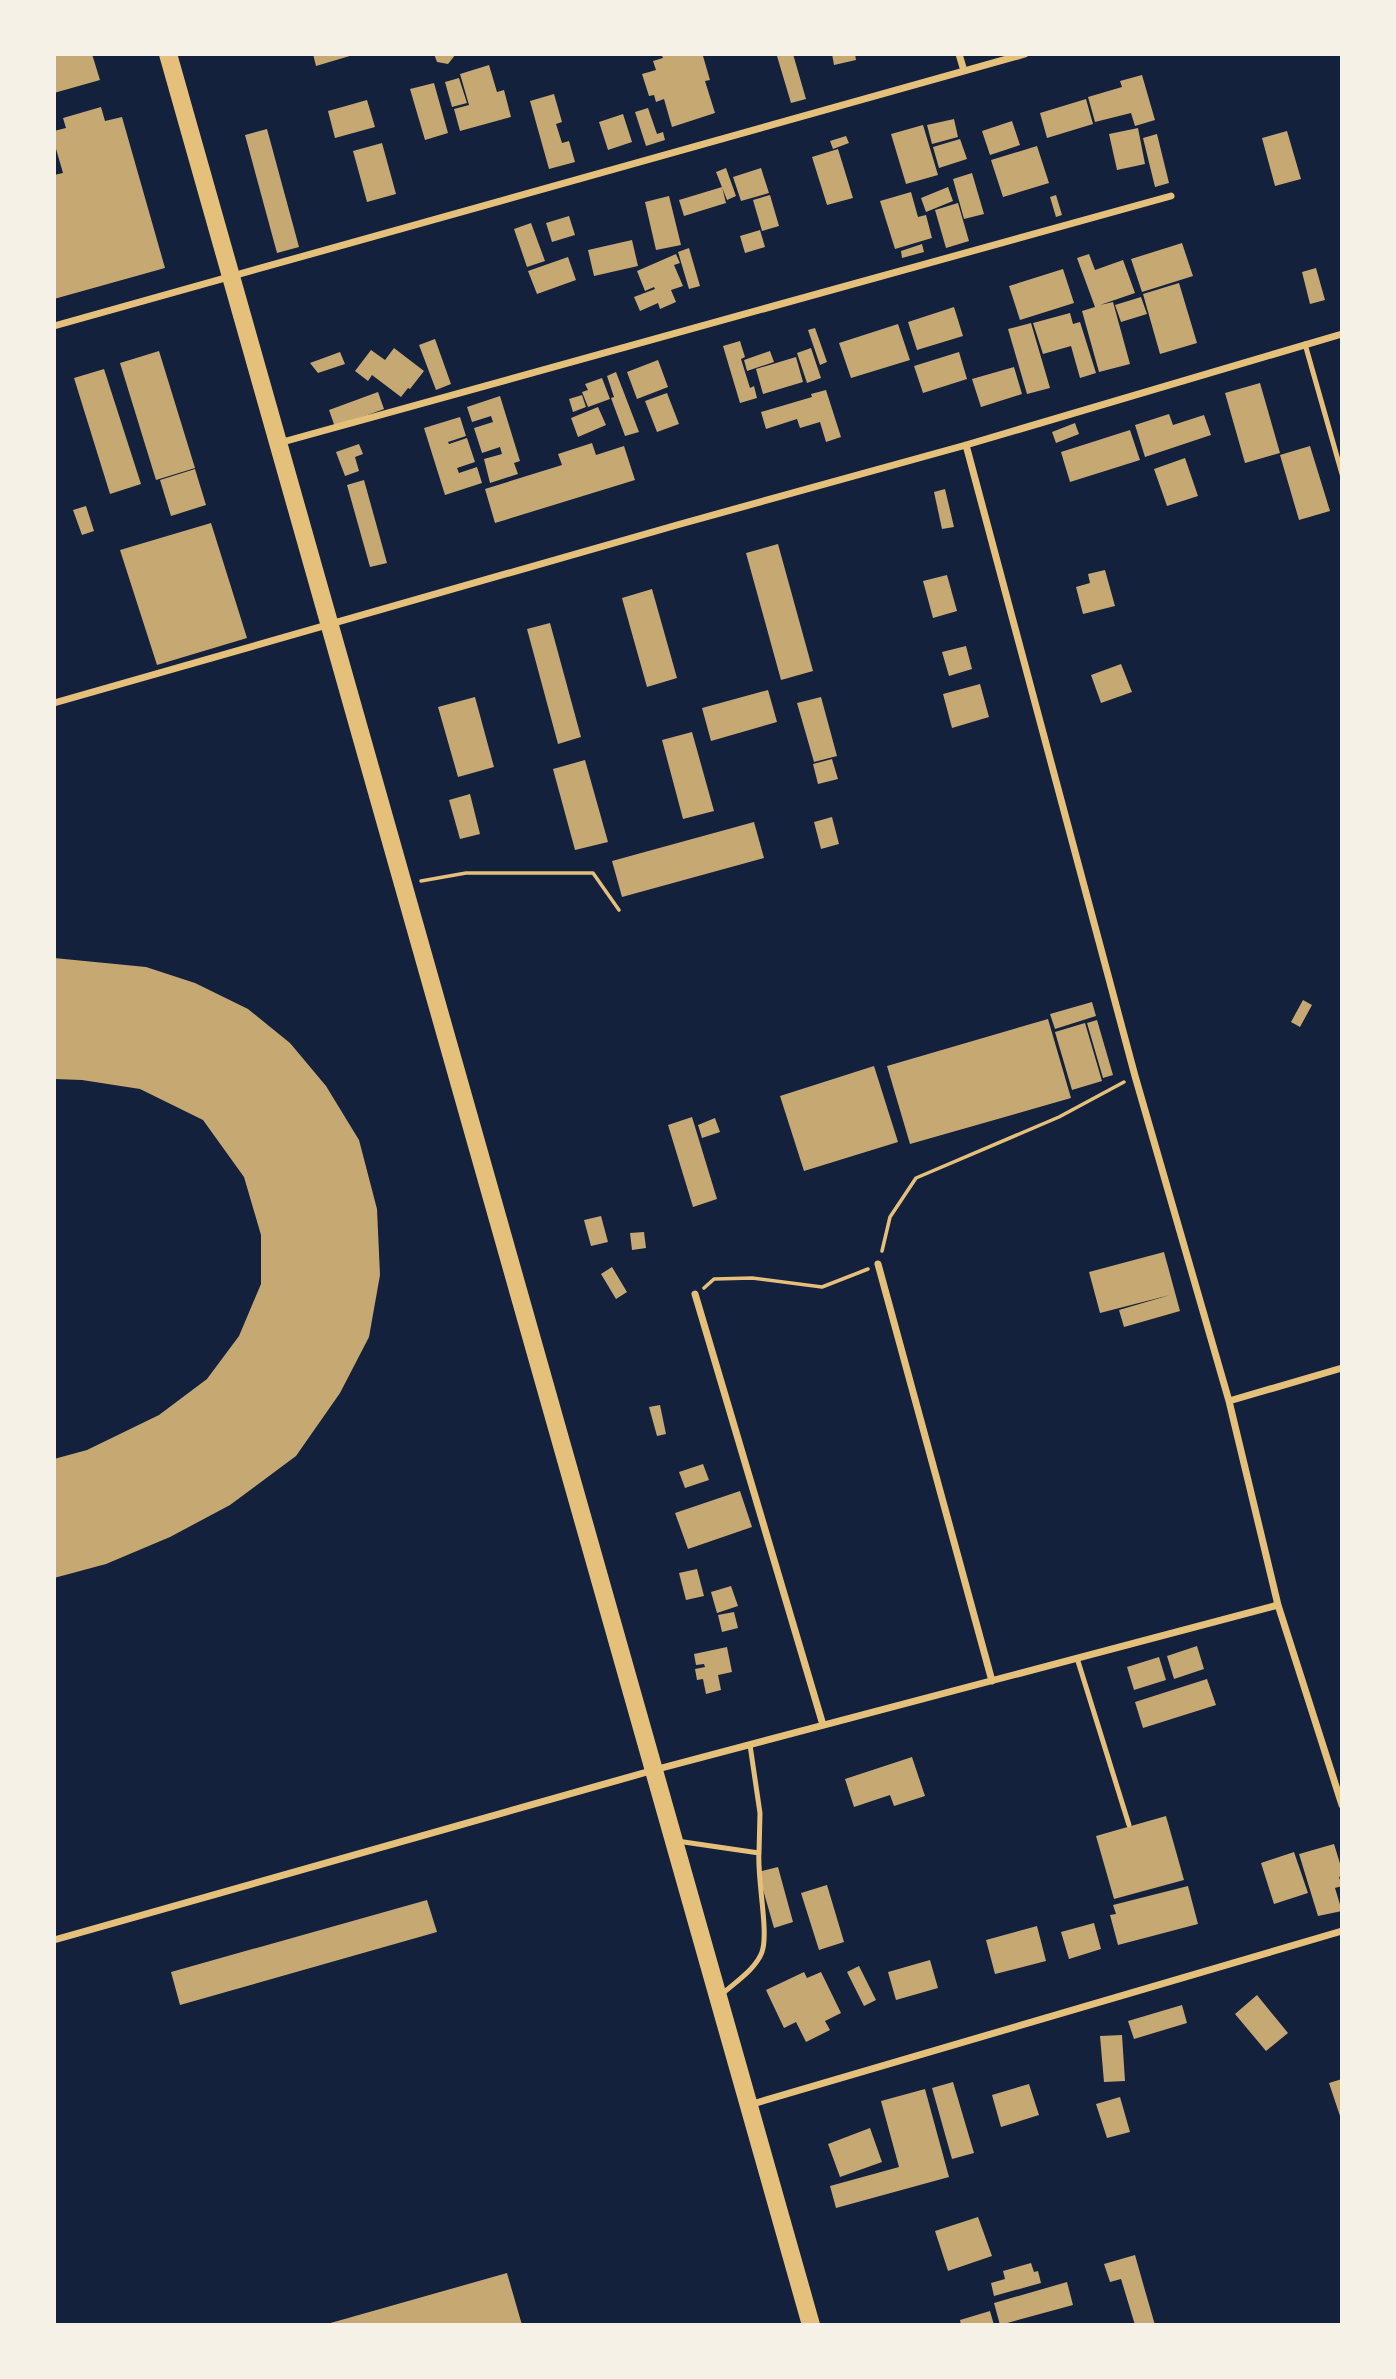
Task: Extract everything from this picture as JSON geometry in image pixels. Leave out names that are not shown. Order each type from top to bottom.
[{"type":"main road","points":[[168,54],[811,2325]]},
{"type":"street","points":[[959,54],[964,71]]},
{"type":"street","points":[[54,326],[1025,54]]},
{"type":"street","points":[[279,443],[1171,196]]},
{"type":"street","points":[[54,703],[966,445],[1342,334]]},
{"type":"street","points":[[966,445],[1135,1076],[1229,1401],[1278,1605],[1342,1805]]},
{"type":"street","points":[[878,1264],[992,1681]]},
{"type":"street","points":[[695,1294],[823,1725]]},
{"type":"street","points":[[1229,1401],[1342,1368]]},
{"type":"street","points":[[54,1940],[654,1770],[1278,1605]]},
{"type":"street","points":[[749,2105],[1342,1931]]},
{"type":"lane","points":[[1305,344],[1342,474]]},
{"type":"lane","points":[[1077,1658],[1129,1825]]},
{"type":"lane","points":[[719,1998],[753,1966],[762,1953],[765,1937],[758,1873],[760,1813],[750,1745]]},
{"type":"lane","points":[[674,1840],[759,1853]]},
{"type":"path","points":[[403,884],[466,873],[593,873],[619,910]]},
{"type":"path","points":[[695,1294],[714,1279],[752,1278],[822,1287],[878,1264],[890,1217],[916,1178],[1059,1117],[1135,1076]]},
{"type":"building","points":[[54,54],[92,54],[100,80],[54,93]]},
{"type":"building","points":[[313,54],[353,54],[353,55],[316,66]]},
{"type":"building","points":[[434,54],[456,54],[448,64],[437,62]]},
{"type":"building","points":[[661,54],[703,56],[710,80],[705,81],[715,113],[672,127],[664,99],[656,102],[654,95],[649,96],[642,74],[656,70],[653,61],[663,58]]},
{"type":"building","points":[[793,54],[806,99],[791,103],[777,56]]},
{"type":"building","points":[[832,54],[855,54],[856,60],[834,65]]},
{"type":"building","points":[[489,65],[497,92],[504,90],[511,117],[460,131],[454,109],[469,105],[460,74]]},
{"type":"building","points":[[1142,75],[1155,120],[1135,126],[1131,113],[1095,122],[1088,97],[1122,87],[1120,81]]},
{"type":"building","points":[[459,78],[467,103],[452,107],[445,82]]},
{"type":"building","points":[[434,83],[448,133],[425,140],[410,89]]},
{"type":"building","points":[[554,94],[562,122],[556,124],[562,143],[569,141],[575,162],[549,169],[530,101]]},
{"type":"building","points":[[1086,99],[1093,124],[1047,138],[1040,113]]},
{"type":"building","points":[[367,100],[375,127],[335,138],[328,111]]},
{"type":"building","points":[[101,107],[105,121],[122,117],[165,268],[54,299],[54,175],[63,173],[54,142],[54,131],[66,128],[63,118]]},
{"type":"building","points":[[648,108],[657,134],[663,132],[665,140],[646,146],[635,112]]},
{"type":"building","points":[[623,114],[632,142],[608,150],[599,122]]},
{"type":"building","points":[[954,119],[958,137],[932,144],[927,125]]},
{"type":"building","points":[[1012,121],[1020,145],[990,155],[982,131]]},
{"type":"building","points":[[923,125],[938,175],[906,184],[891,134]]},
{"type":"building","points":[[1138,128],[1145,164],[1117,170],[1109,134]]},
{"type":"building","points":[[267,129],[299,247],[277,253],[245,135]]},
{"type":"building","points":[[1287,131],[1301,179],[1275,186],[1262,138]]},
{"type":"building","points":[[1157,134],[1169,183],[1155,187],[1143,138]]},
{"type":"building","points":[[846,136],[849,143],[833,149],[830,141]]},
{"type":"building","points":[[960,139],[967,159],[939,168],[933,147]]},
{"type":"building","points":[[382,143],[396,194],[367,202],[353,151]]},
{"type":"building","points":[[1037,146],[1049,183],[1003,197],[991,160]]},
{"type":"building","points":[[838,149],[853,198],[827,205],[812,157]]},
{"type":"building","points":[[726,168],[736,196],[727,200],[716,172]]},
{"type":"building","points":[[761,168],[769,193],[741,201],[733,177]]},
{"type":"building","points":[[972,173],[984,214],[964,219],[953,179]]},
{"type":"building","points":[[722,187],[726,203],[684,216],[679,200]]},
{"type":"building","points":[[948,187],[953,201],[926,212],[921,198]]},
{"type":"building","points":[[911,192],[918,217],[926,215],[932,238],[895,249],[880,201]]},
{"type":"building","points":[[770,195],[779,226],[762,231],[753,200]]},
{"type":"building","points":[[1056,195],[1062,215],[1056,217],[1050,197]]},
{"type":"building","points":[[669,196],[681,245],[656,250],[645,202]]},
{"type":"building","points":[[958,203],[969,241],[946,248],[935,210]]},
{"type":"building","points":[[569,216],[575,235],[552,242],[546,223]]},
{"type":"building","points":[[531,223],[545,261],[527,267],[514,229]]},
{"type":"building","points":[[760,230],[765,247],[745,253],[740,236]]},
{"type":"building","points":[[632,240],[638,266],[594,276],[588,250]]},
{"type":"building","points":[[1182,243],[1193,276],[1142,292],[1131,259]]},
{"type":"building","points":[[922,244],[924,252],[902,258],[901,251]]},
{"type":"building","points":[[689,248],[700,286],[689,289],[678,252]]},
{"type":"building","points":[[676,254],[680,263],[674,265],[683,286],[671,290],[676,302],[660,309],[658,303],[640,311],[634,297],[655,289],[654,287],[645,291],[637,271]]},
{"type":"building","points":[[1089,254],[1095,270],[1123,260],[1135,293],[1100,305],[1113,302],[1130,364],[1099,372],[1082,311],[1095,307],[1077,258]]},
{"type":"building","points":[[568,257],[576,280],[537,294],[528,271]]},
{"type":"building","points":[[1316,268],[1325,300],[1310,304],[1302,272]]},
{"type":"building","points":[[1063,269],[1074,303],[1020,320],[1009,286]]},
{"type":"building","points":[[1179,283],[1197,343],[1160,354],[1143,294]]},
{"type":"building","points":[[1141,297],[1147,314],[1121,322],[1115,305]]},
{"type":"building","points":[[954,307],[963,336],[917,350],[908,322]]},
{"type":"building","points":[[1070,313],[1073,324],[1080,322],[1096,373],[1080,378],[1071,346],[1043,354],[1033,323]]},
{"type":"building","points":[[1031,323],[1050,388],[1027,394],[1008,329]]},
{"type":"building","points":[[898,324],[910,360],[851,378],[839,343]]},
{"type":"building","points":[[815,328],[827,362],[820,365],[808,330]]},
{"type":"building","points":[[435,339],[451,384],[436,390],[419,345]]},
{"type":"building","points":[[740,341],[745,357],[741,359],[750,388],[754,386],[757,398],[740,403],[723,346]]},
{"type":"building","points":[[394,348],[424,371],[401,397],[372,375],[368,381],[355,371],[371,350],[385,360]]},
{"type":"building","points":[[811,348],[821,378],[807,383],[797,353]]},
{"type":"building","points":[[159,351],[195,468],[156,480],[120,363]]},
{"type":"building","points":[[770,351],[774,362],[747,371],[744,360]]},
{"type":"building","points":[[340,352],[345,364],[318,373],[310,363]]},
{"type":"building","points":[[959,352],[967,379],[923,393],[914,366]]},
{"type":"building","points":[[796,357],[803,382],[763,394],[756,369]]},
{"type":"building","points":[[658,360],[668,387],[637,399],[627,372]]},
{"type":"building","points":[[1014,367],[1022,394],[981,407],[972,379]]},
{"type":"building","points":[[104,369],[141,484],[110,494],[74,378]]},
{"type":"building","points":[[616,372],[639,432],[625,436],[611,398],[614,397],[607,376]]},
{"type":"building","points":[[602,378],[610,399],[588,407],[582,392],[588,390],[585,384]]},
{"type":"building","points":[[1260,383],[1280,453],[1245,463],[1225,393]]},
{"type":"building","points":[[826,390],[841,437],[826,442],[820,422],[800,428],[797,419],[766,429],[761,412],[812,397],[811,394]]},
{"type":"building","points":[[378,392],[384,409],[335,427],[329,410]]},
{"type":"building","points":[[667,393],[679,424],[657,432],[645,401]]},
{"type":"building","points":[[582,395],[586,407],[573,412],[569,399]]},
{"type":"building","points":[[500,396],[520,461],[514,463],[518,474],[490,483],[484,459],[502,454],[500,447],[482,453],[474,428],[493,422],[491,416],[472,422],[467,407]]},
{"type":"building","points":[[598,407],[606,425],[578,437],[571,418]]},
{"type":"building","points":[[1169,414],[1173,425],[1204,415],[1211,435],[1145,457],[1135,425]]},
{"type":"building","points":[[460,417],[466,436],[448,442],[449,444],[467,438],[475,462],[457,468],[459,473],[477,467],[482,483],[445,495],[424,428]]},
{"type":"building","points":[[1075,423],[1079,434],[1056,443],[1052,432]]},
{"type":"building","points":[[1130,430],[1140,460],[1070,482],[1061,452]]},
{"type":"building","points":[[592,443],[596,455],[624,446],[635,480],[495,523],[485,489],[562,465],[558,454]]},
{"type":"building","points":[[359,444],[363,454],[355,457],[359,471],[345,476],[336,452]]},
{"type":"building","points":[[1310,446],[1330,511],[1299,520],[1280,455]]},
{"type":"building","points":[[1185,458],[1198,496],[1167,506],[1154,469]]},
{"type":"building","points":[[195,469],[206,505],[171,516],[160,480]]},
{"type":"building","points":[[364,480],[387,563],[370,567],[347,485]]},
{"type":"building","points":[[945,489],[954,527],[942,529],[934,492]]},
{"type":"building","points":[[86,506],[94,531],[82,535],[73,510]]},
{"type":"building","points":[[211,523],[247,638],[157,665],[120,550]]},
{"type":"building","points":[[778,544],[813,671],[781,680],[746,553]]},
{"type":"building","points":[[1105,570],[1115,606],[1083,614],[1076,587],[1090,583],[1088,574]]},
{"type":"building","points":[[947,575],[957,611],[933,618],[923,581]]},
{"type":"building","points":[[652,589],[677,678],[647,687],[622,598]]},
{"type":"building","points":[[550,623],[581,737],[558,744],[527,629]]},
{"type":"building","points":[[966,646],[972,669],[949,676],[942,652]]},
{"type":"building","points":[[1121,664],[1132,692],[1101,703],[1091,675]]},
{"type":"building","points":[[980,684],[989,717],[952,728],[943,694]]},
{"type":"building","points":[[768,690],[777,722],[711,741],[702,708]]},
{"type":"building","points":[[475,697],[494,767],[458,777],[438,707]]},
{"type":"building","points":[[821,697],[837,756],[814,762],[797,703]]},
{"type":"building","points":[[692,732],[714,811],[683,819],[662,740]]},
{"type":"building","points":[[832,759],[838,779],[818,784],[813,764]]},
{"type":"building","points":[[585,760],[608,842],[575,850],[553,769]]},
{"type":"building","points":[[470,794],[480,834],[460,839],[449,800]]},
{"type":"building","points":[[832,817],[839,844],[821,849],[814,822]]},
{"type":"building","points":[[754,822],[764,858],[622,897],[612,861]]},
{"type":"building","points":[[54,958],[146,967],[195,983],[248,1009],[290,1043],[326,1086],[359,1140],[377,1209],[380,1275],[369,1337],[340,1393],[296,1456],[230,1505],[170,1537],[106,1564],[54,1578],[54,1459],[87,1450],[159,1415],[207,1379],[239,1336],[261,1284],[261,1235],[244,1177],[203,1120],[140,1089],[82,1080],[54,1079]]},
{"type":"building","points":[[1303,1000],[1312,1005],[1300,1027],[1291,1022]]},
{"type":"building","points":[[1092,1002],[1096,1016],[1055,1029],[1050,1014]]},
{"type":"building","points":[[1048,1019],[1071,1098],[910,1144],[887,1066]]},
{"type":"building","points":[[1097,1020],[1113,1075],[1103,1078],[1087,1023]]},
{"type":"building","points":[[1085,1023],[1102,1081],[1072,1090],[1055,1032]]},
{"type":"building","points":[[874,1066],[898,1142],[804,1171],[780,1096]]},
{"type":"building","points":[[692,1117],[717,1199],[693,1207],[668,1125]]},
{"type":"building","points":[[715,1118],[720,1132],[702,1138],[698,1125]]},
{"type":"building","points":[[601,1216],[608,1242],[591,1246],[584,1220]]},
{"type":"building","points":[[644,1232],[646,1248],[632,1250],[630,1233]]},
{"type":"building","points":[[1164,1252],[1180,1311],[1124,1327],[1119,1310],[1170,1295],[1100,1313],[1089,1272]]},
{"type":"building","points":[[612,1267],[627,1292],[616,1299],[601,1274]]},
{"type":"building","points":[[660,1405],[666,1434],[657,1436],[649,1407]]},
{"type":"building","points":[[703,1464],[709,1480],[685,1488],[679,1472]]},
{"type":"building","points":[[740,1491],[752,1527],[688,1549],[675,1513]]},
{"type":"building","points":[[697,1569],[704,1596],[686,1600],[679,1573]]},
{"type":"building","points":[[731,1586],[738,1606],[717,1613],[711,1592]]},
{"type":"building","points":[[734,1612],[738,1628],[722,1632],[718,1615]]},
{"type":"building","points":[[1197,1646],[1204,1669],[1174,1679],[1167,1656]]},
{"type":"building","points":[[727,1647],[732,1672],[718,1675],[721,1690],[706,1694],[703,1679],[697,1680],[695,1669],[705,1667],[704,1664],[696,1665],[694,1654]]},
{"type":"building","points":[[1159,1657],[1166,1680],[1134,1690],[1127,1667]]},
{"type":"building","points":[[1207,1679],[1216,1705],[1143,1728],[1135,1702]]},
{"type":"building","points":[[912,1757],[925,1796],[894,1806],[890,1795],[854,1807],[845,1779]]},
{"type":"building","points":[[1166,1816],[1184,1880],[1114,1899],[1096,1836]]},
{"type":"building","points":[[1334,1844],[1342,1870],[1342,1876],[1339,1877],[1342,1886],[1335,1888],[1342,1911],[1318,1916],[1299,1854]]},
{"type":"building","points":[[1294,1852],[1308,1893],[1274,1904],[1261,1863]]},
{"type":"building","points":[[778,1867],[793,1922],[774,1928],[758,1872]]},
{"type":"building","points":[[827,1885],[844,1942],[819,1950],[801,1893]]},
{"type":"building","points":[[1188,1886],[1198,1924],[1118,1945],[1110,1915],[1116,1914],[1113,1905]]},
{"type":"building","points":[[427,1900],[437,1932],[180,2005],[171,1972]]},
{"type":"building","points":[[1094,1923],[1101,1949],[1069,1959],[1061,1932]]},
{"type":"building","points":[[1037,1926],[1046,1961],[995,1974],[986,1940]]},
{"type":"building","points":[[930,1960],[938,1988],[896,2000],[888,1972]]},
{"type":"building","points":[[859,1966],[876,2000],[864,2006],[847,1972]]},
{"type":"building","points":[[804,1972],[807,1978],[821,1972],[841,2013],[825,2021],[830,2030],[806,2042],[796,2022],[784,2028],[766,1990]]},
{"type":"building","points":[[1257,1995],[1288,2033],[1266,2051],[1235,2014]]},
{"type":"building","points":[[1182,2005],[1187,2023],[1134,2039],[1128,2021]]},
{"type":"building","points":[[1122,2035],[1125,2081],[1104,2082],[1100,2036]]},
{"type":"building","points":[[1342,2079],[1342,2119],[1341,2119],[1329,2083]]},
{"type":"building","points":[[953,2082],[974,2153],[952,2159],[932,2088]]},
{"type":"building","points":[[1029,2084],[1039,2115],[1001,2127],[992,2095]]},
{"type":"building","points":[[925,2089],[949,2177],[836,2208],[830,2186],[899,2167],[881,2101]]},
{"type":"building","points":[[1120,2097],[1130,2132],[1107,2138],[1096,2104]]},
{"type":"building","points":[[870,2128],[882,2162],[840,2177],[828,2144]]},
{"type":"building","points":[[978,2217],[992,2256],[948,2271],[935,2231]]},
{"type":"building","points":[[1135,2255],[1155,2325],[1135,2325],[1121,2279],[1110,2282],[1104,2264]]},
{"type":"building","points":[[1031,2263],[1034,2272],[1038,2271],[1041,2283],[994,2296],[991,2283],[1005,2279],[1003,2271]]},
{"type":"building","points":[[507,2273],[522,2325],[327,2325],[327,2324]]},
{"type":"building","points":[[1067,2282],[1073,2305],[1000,2325],[994,2303]]},
{"type":"building","points":[[990,2311],[994,2325],[961,2325],[960,2320]]}]
